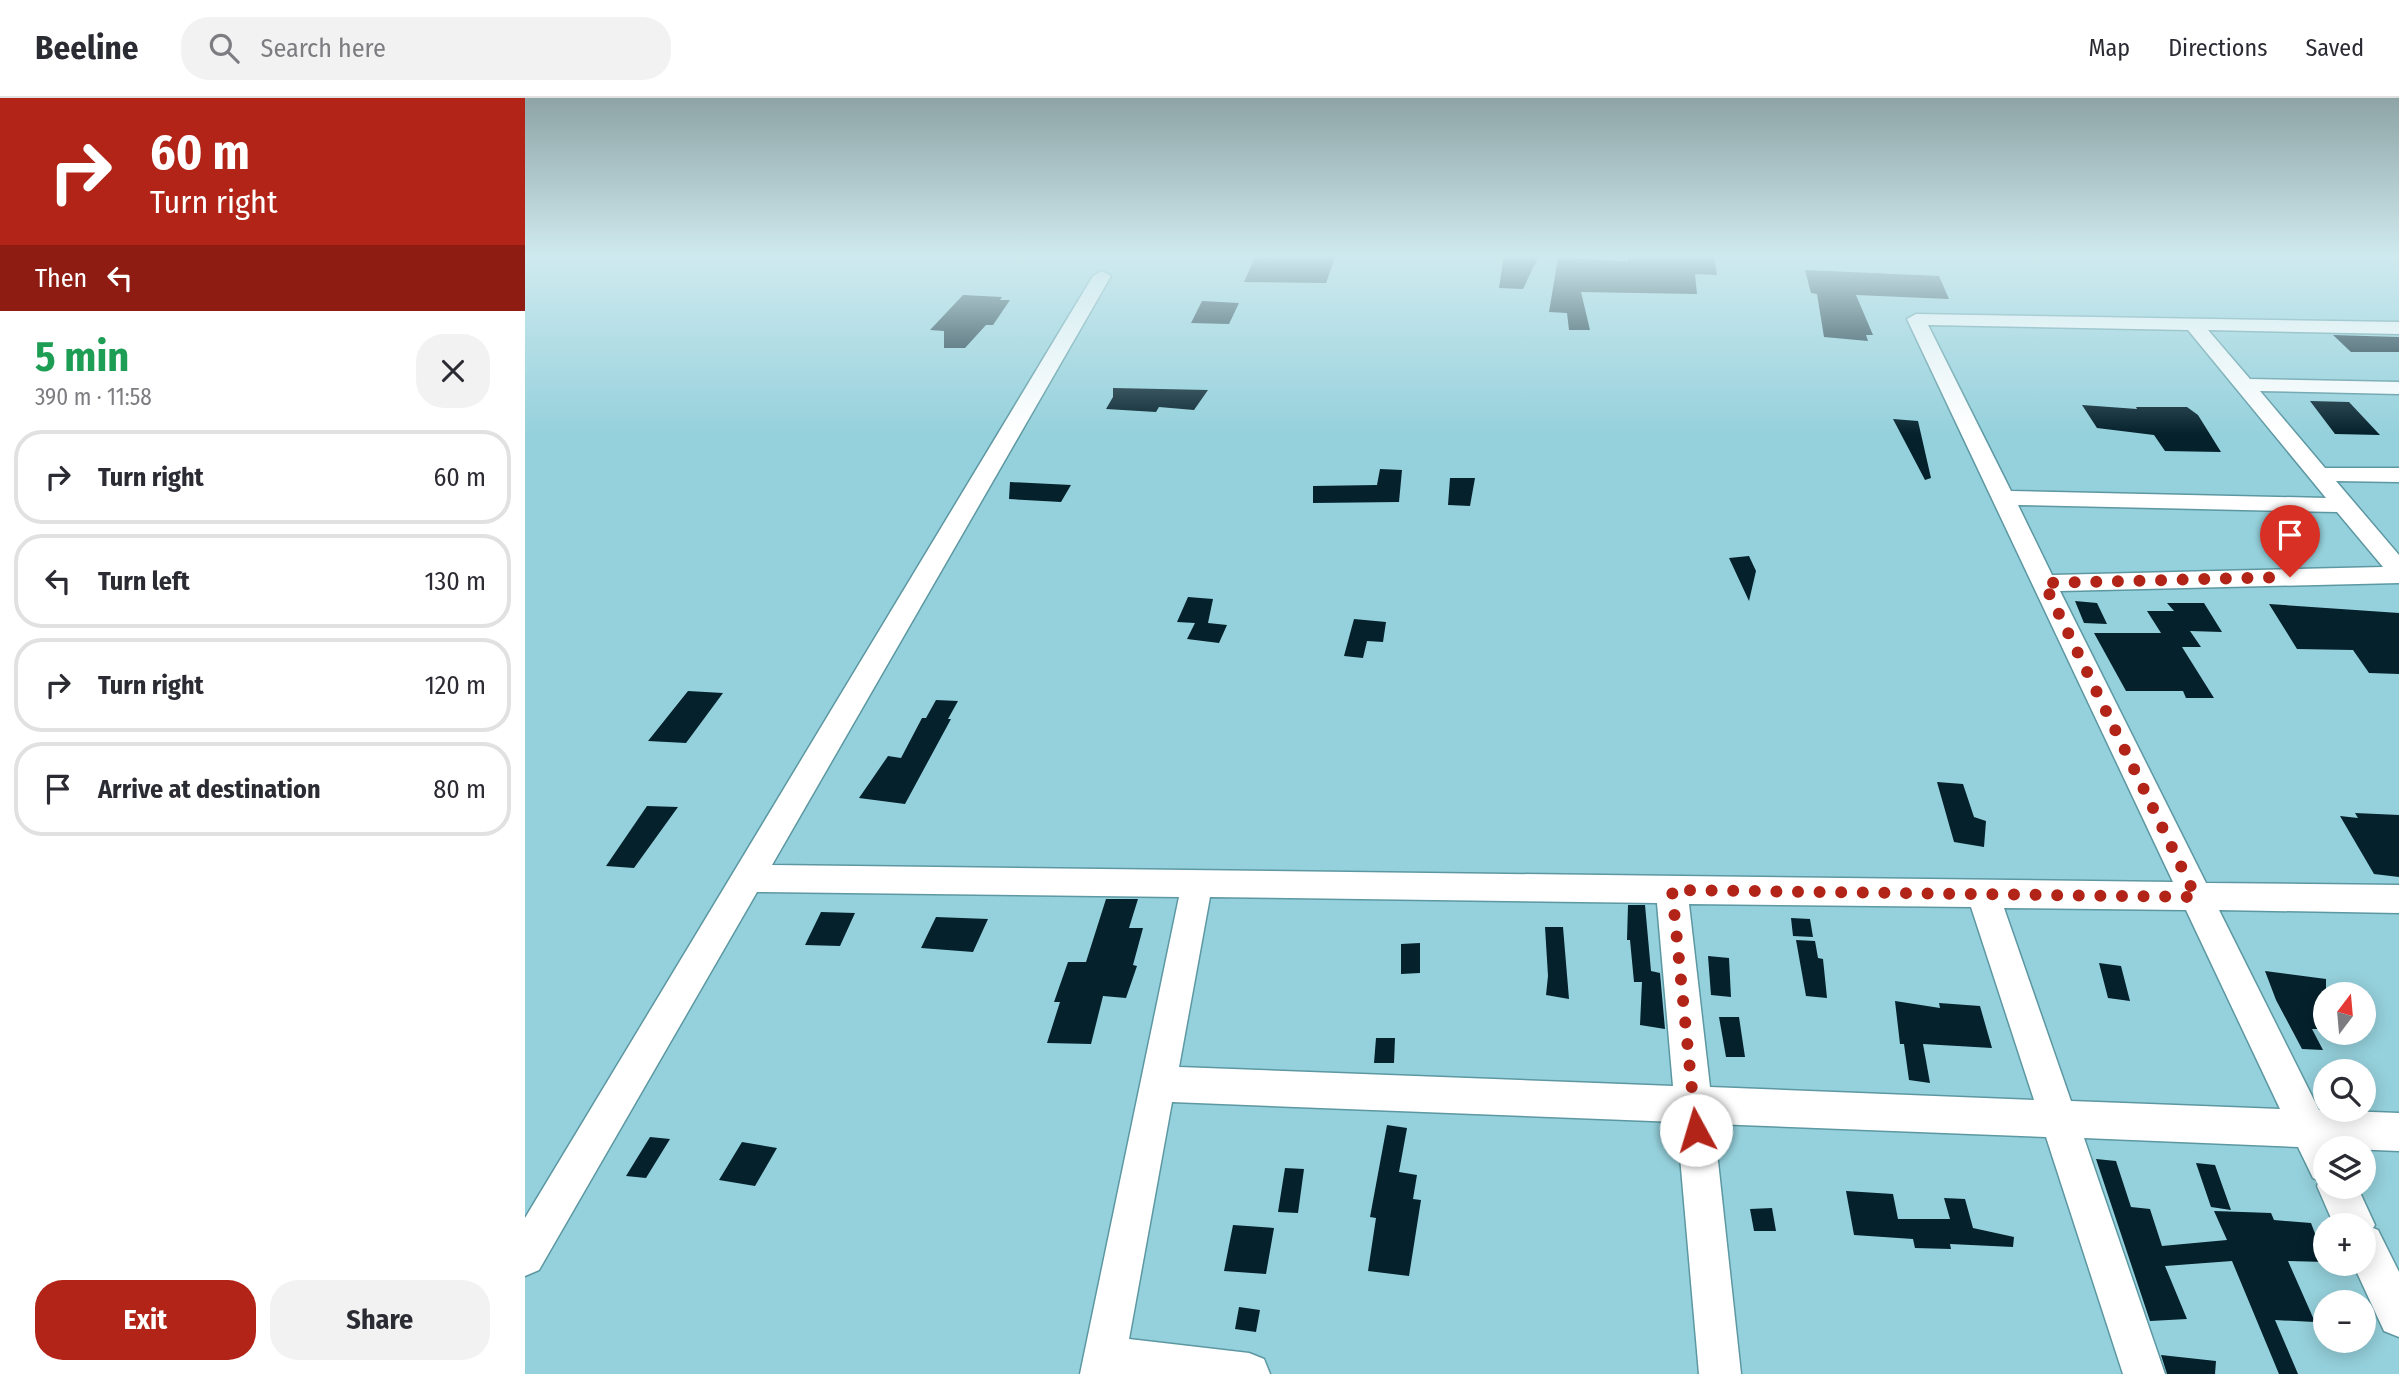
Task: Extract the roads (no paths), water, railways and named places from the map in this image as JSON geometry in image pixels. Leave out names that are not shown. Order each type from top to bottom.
[{"type":"street","points":[[525,1256],[1079,315]]},
{"type":"street","points":[[2313,1137],[1916,319],[2399,328]]},
{"type":"street","points":[[2193,324],[2399,573]]},
{"type":"street","points":[[2244,385],[2399,388]]},
{"type":"street","points":[[2318,474],[2399,475]]},
{"type":"street","points":[[2003,498],[2344,505]]},
{"type":"street","points":[[2044,583],[2399,573]]},
{"type":"street","points":[[748,878],[2399,899]]},
{"type":"street","points":[[1197,884],[1103,1366],[1248,1374]]},
{"type":"street","points":[[1672,890],[1720,1374]]},
{"type":"street","points":[[1983,894],[2144,1374]]},
{"type":"street","points":[[1158,1084],[2399,1132]]},
{"type":"street","points":[[2376,1269],[2399,1316]]}]
